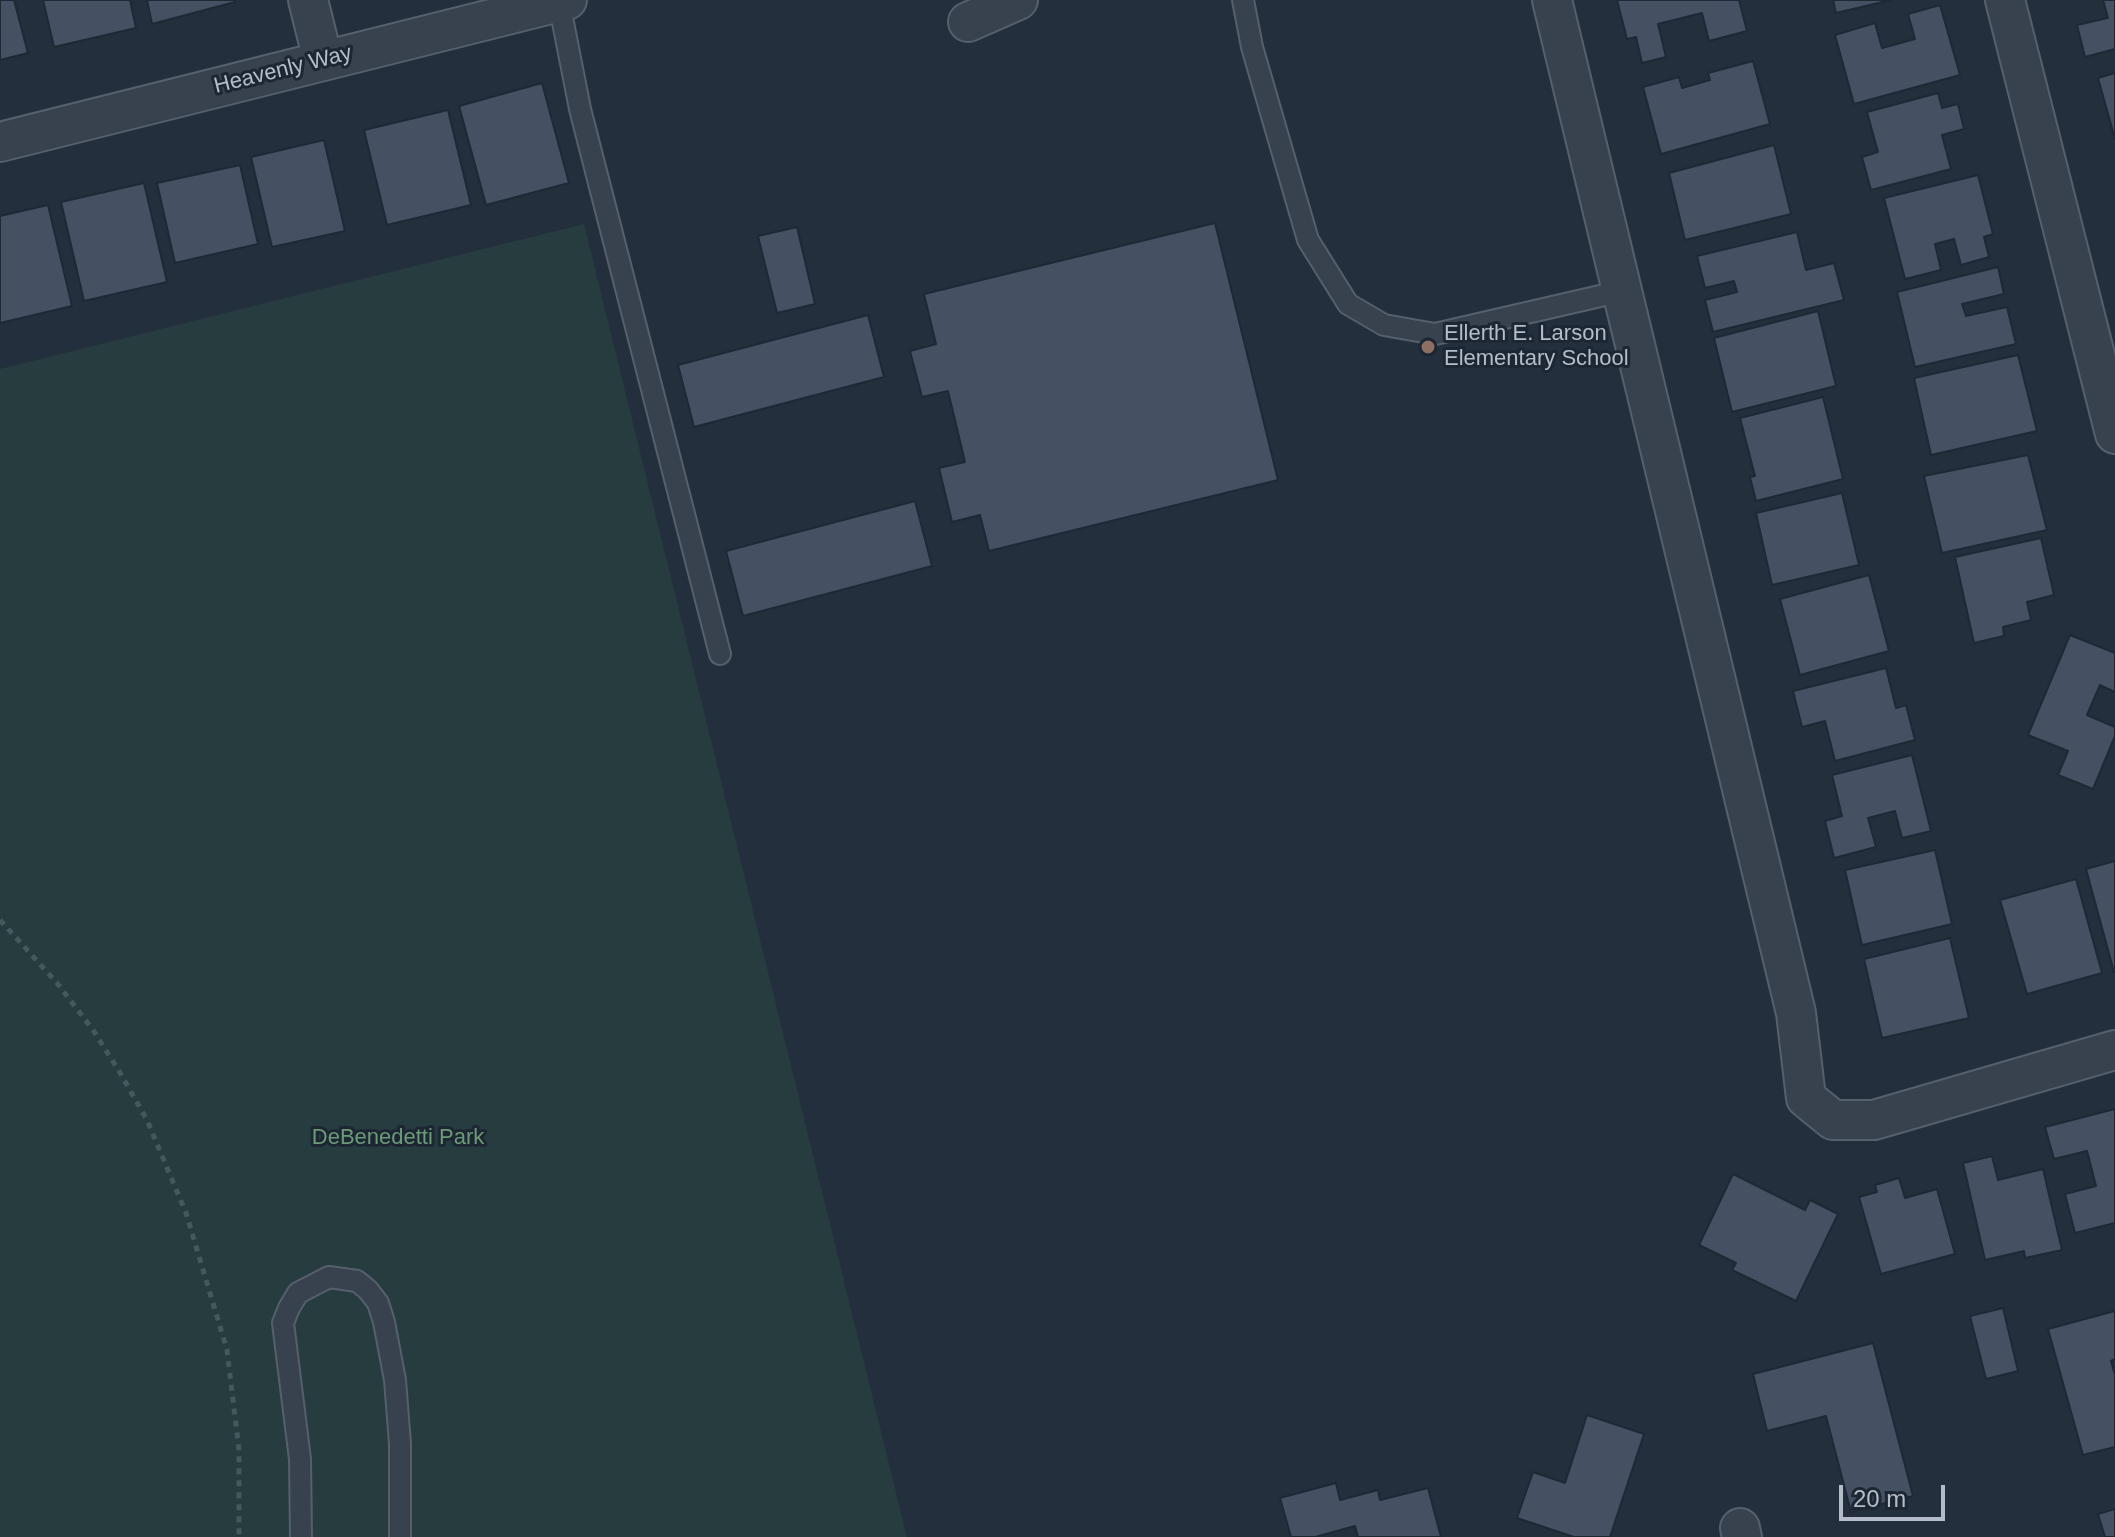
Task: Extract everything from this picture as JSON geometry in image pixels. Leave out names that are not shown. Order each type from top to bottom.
[{"type":"street","points":[[308,0],[323,60]]},
{"type":"street","points":[[968,22],[1018,0]]},
{"type":"street","points":[[1552,0],[1796,1013],[1806,1098],[1833,1120],[1874,1120],[2115,1050]]},
{"type":"street","points":[[2005,0],[2115,434]]},
{"type":"street","name":"Heavenly Way","points":[[0,142],[563,1]]},
{"type":"lane","points":[[1243,0],[1252,47],[1308,240],[1348,304],[1384,325],[1435,334],[1622,291]]},
{"type":"lane","points":[[563,1],[580,109],[720,654]]},
{"type":"lane","points":[[301,1537],[300,1459],[283,1323],[298,1293],[329,1277],[357,1281],[378,1303],[384,1322],[395,1380],[400,1444],[400,1537]]},
{"type":"path","points":[[0,920],[57,983],[113,1061],[147,1120],[186,1213],[227,1350],[239,1450],[239,1537]]},
{"type":"green space","name":"DeBenedetti Park","points":[[584,224],[907,1537],[0,1537],[0,369]]},
{"type":"building","points":[[0,0],[14,0],[28,53],[0,60]]},
{"type":"building","points":[[43,0],[130,0],[136,28],[54,47]]},
{"type":"building","points":[[147,0],[235,0],[235,2],[152,24]]},
{"type":"building","points":[[1617,0],[1739,0],[1747,31],[1709,41],[1702,13],[1658,24],[1666,57],[1642,63],[1636,37],[1627,39]]},
{"type":"building","points":[[1833,0],[1891,0],[1836,13]]},
{"type":"building","points":[[2103,0],[2115,0],[2115,49],[2085,57],[2077,25],[2108,18]]},
{"type":"building","points":[[1940,5],[1960,75],[1854,104],[1835,35],[1875,23],[1882,48],[1915,39],[1908,14]]},
{"type":"building","points":[[1753,61],[1770,124],[1661,154],[1643,87],[1679,77],[1682,88],[1710,80],[1708,73]]},
{"type":"building","points":[[2115,73],[2115,139],[2098,78]]},
{"type":"building","points":[[542,83],[569,183],[486,205],[459,106]]},
{"type":"building","points":[[1938,93],[1942,108],[1958,104],[1964,129],[1942,135],[1951,169],[1871,190],[1862,157],[1878,152],[1867,112]]},
{"type":"building","points":[[448,110],[471,205],[387,225],[364,130]]},
{"type":"building","points":[[324,140],[345,231],[272,247],[251,157]]},
{"type":"building","points":[[1774,145],[1791,214],[1685,240],[1669,173]]},
{"type":"building","points":[[240,165],[258,244],[175,263],[157,183]]},
{"type":"building","points":[[1978,175],[1993,234],[1984,237],[1989,257],[1961,265],[1954,239],[1935,244],[1941,270],[1905,279],[1884,198]]},
{"type":"building","points":[[144,183],[167,282],[84,301],[61,202]]},
{"type":"building","points":[[48,205],[72,306],[0,323],[0,216]]},
{"type":"building","points":[[1215,223],[1278,480],[989,551],[980,515],[952,522],[939,468],[965,462],[948,391],[922,397],[910,351],[936,344],[924,294]]},
{"type":"building","points":[[797,227],[815,304],[777,313],[758,236]]},
{"type":"building","points":[[1797,232],[1806,270],[1834,263],[1844,300],[1713,332],[1705,300],[1737,292],[1734,281],[1705,288],[1697,256]]},
{"type":"building","points":[[1998,267],[2004,294],[1962,304],[1966,316],[2007,307],[2016,344],[1915,367],[1897,292]]},
{"type":"building","points":[[1818,311],[1836,386],[1732,412],[1714,338]]},
{"type":"building","points":[[868,315],[884,377],[694,427],[678,365]]},
{"type":"building","points":[[2018,355],[2037,431],[1931,455],[1914,378]]},
{"type":"building","points":[[1823,397],[1843,479],[1756,501],[1750,477],[1755,476],[1740,418]]},
{"type":"building","points":[[2028,455],[2047,530],[1942,553],[1924,476]]},
{"type":"building","points":[[1842,493],[1859,565],[1772,585],[1756,513]]},
{"type":"building","points":[[915,501],[932,566],[743,616],[726,551]]},
{"type":"building","points":[[2041,538],[2054,595],[2027,602],[2031,620],[2003,627],[2004,636],[1974,643],[1955,557]]},
{"type":"building","points":[[1869,575],[1889,651],[1800,675],[1780,599]]},
{"type":"building","points":[[2070,635],[2115,653],[2115,692],[2100,685],[2087,715],[2115,727],[2115,736],[2093,789],[2058,775],[2068,751],[2028,735]]},
{"type":"building","points":[[1886,668],[1896,708],[1906,705],[1915,740],[1835,761],[1825,721],[1802,727],[1793,691]]},
{"type":"building","points":[[1912,755],[1931,831],[1902,838],[1895,811],[1868,818],[1876,847],[1834,858],[1825,821],[1842,816],[1832,775]]},
{"type":"building","points":[[1935,850],[1952,924],[1862,945],[1845,870]]},
{"type":"building","points":[[2115,861],[2115,972],[2114,972],[2086,869]]},
{"type":"building","points":[[2076,879],[2102,973],[2027,994],[2000,900]]},
{"type":"building","points":[[1950,938],[1969,1018],[1882,1038],[1864,959]]},
{"type":"building","points":[[2115,1109],[2115,1223],[2075,1233],[2065,1194],[2096,1186],[2087,1151],[2054,1159],[2045,1127]]},
{"type":"building","points":[[1992,1156],[1998,1180],[2043,1169],[2062,1250],[2025,1258],[2024,1251],[1985,1260],[1963,1163]]},
{"type":"building","points":[[1733,1174],[1805,1210],[1810,1200],[1838,1214],[1796,1301],[1732,1270],[1736,1263],[1699,1245]]},
{"type":"building","points":[[1899,1178],[1905,1198],[1937,1189],[1955,1254],[1881,1274],[1859,1197],[1877,1192],[1875,1185]]},
{"type":"building","points":[[2003,1308],[2018,1371],[1986,1379],[1970,1316]]},
{"type":"building","points":[[2115,1311],[2115,1359],[2111,1361],[2115,1375],[2115,1447],[2083,1455],[2048,1329]]},
{"type":"building","points":[[1873,1343],[1913,1496],[1851,1512],[1826,1416],[1767,1431],[1753,1374]]},
{"type":"building","points":[[1587,1415],[1644,1434],[1610,1537],[1574,1537],[1517,1518],[1533,1472],[1565,1483]]},
{"type":"building","points":[[1336,1483],[1340,1500],[1378,1490],[1380,1500],[1428,1488],[1441,1537],[1358,1537],[1355,1526],[1315,1537],[1291,1537],[1280,1498]]},
{"type":"building","points":[[2115,1509],[2115,1537],[2105,1537],[2098,1514]]},
{"type":"place","name":"Ellerth E. Larson Elementary School","points":[[1428,347]]}]
